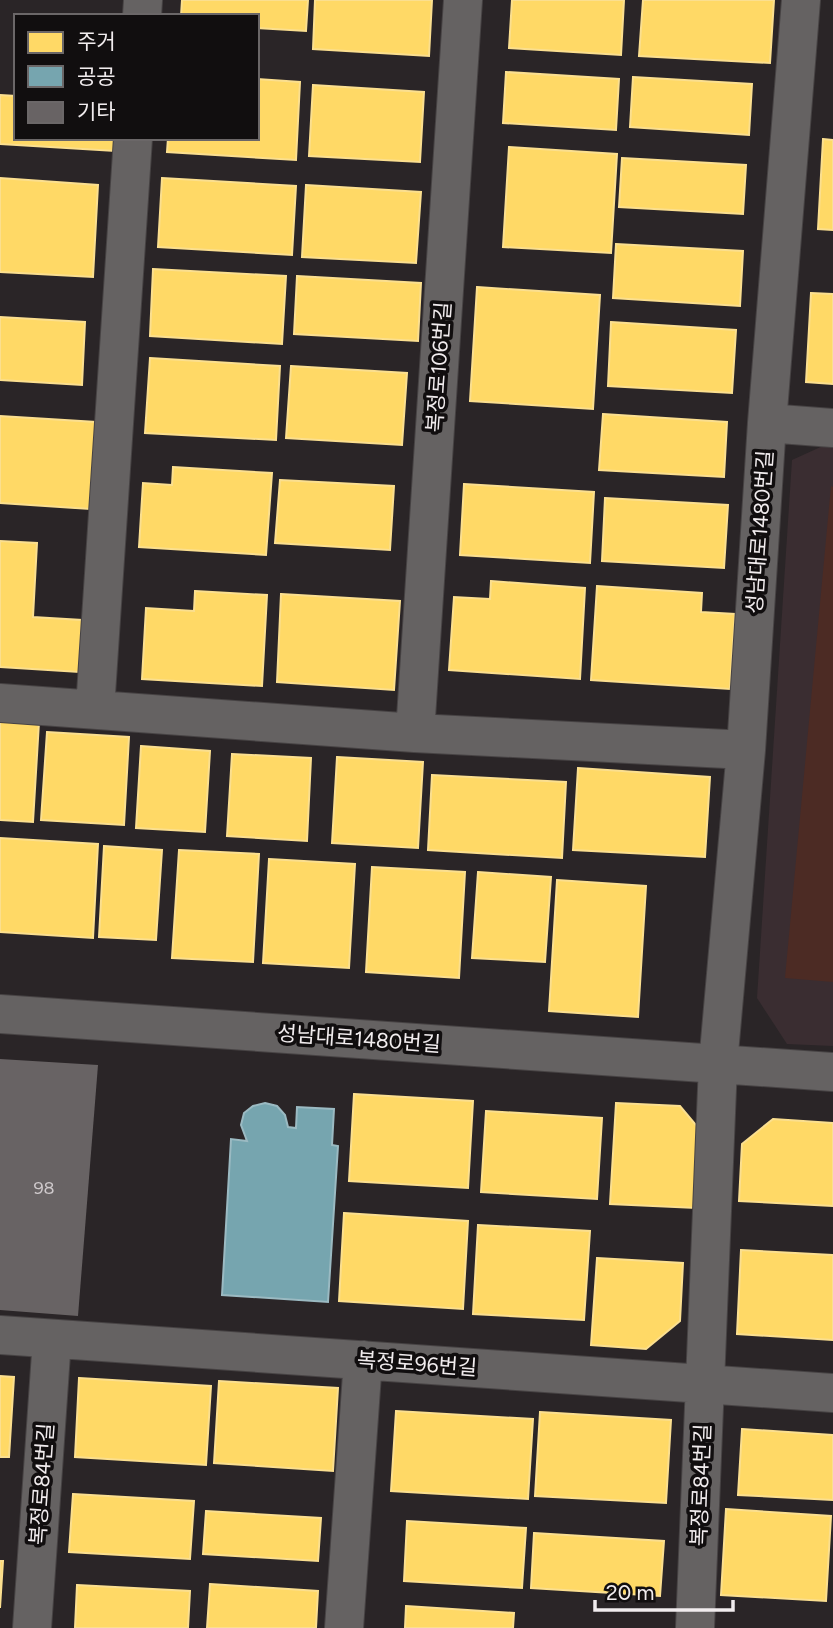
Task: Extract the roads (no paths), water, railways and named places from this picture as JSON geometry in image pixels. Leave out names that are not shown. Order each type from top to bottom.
[{"type":"street","name":"복정로106번길","points":[[415,733],[464,0]]},
{"type":"street","name":"성남대로1480번길","points":[[718,1064],[746,750],[767,423],[801,0]]},
{"type":"street","points":[[95,709],[133,140]]},
{"type":"street","points":[[767,423],[833,428]]},
{"type":"street","points":[[0,703],[415,733],[746,750]]},
{"type":"street","name":"성남대로1480번길","points":[[0,1014],[833,1072]]},
{"type":"street","name":"복정로84번길","points":[[695,1628],[718,1064]]},
{"type":"street","name":"복정로96번길","points":[[0,1335],[833,1393]]},
{"type":"street","name":"복정로84번길","points":[[32,1628],[52,1339]]},
{"type":"street","points":[[344,1628],[363,1360]]}]
